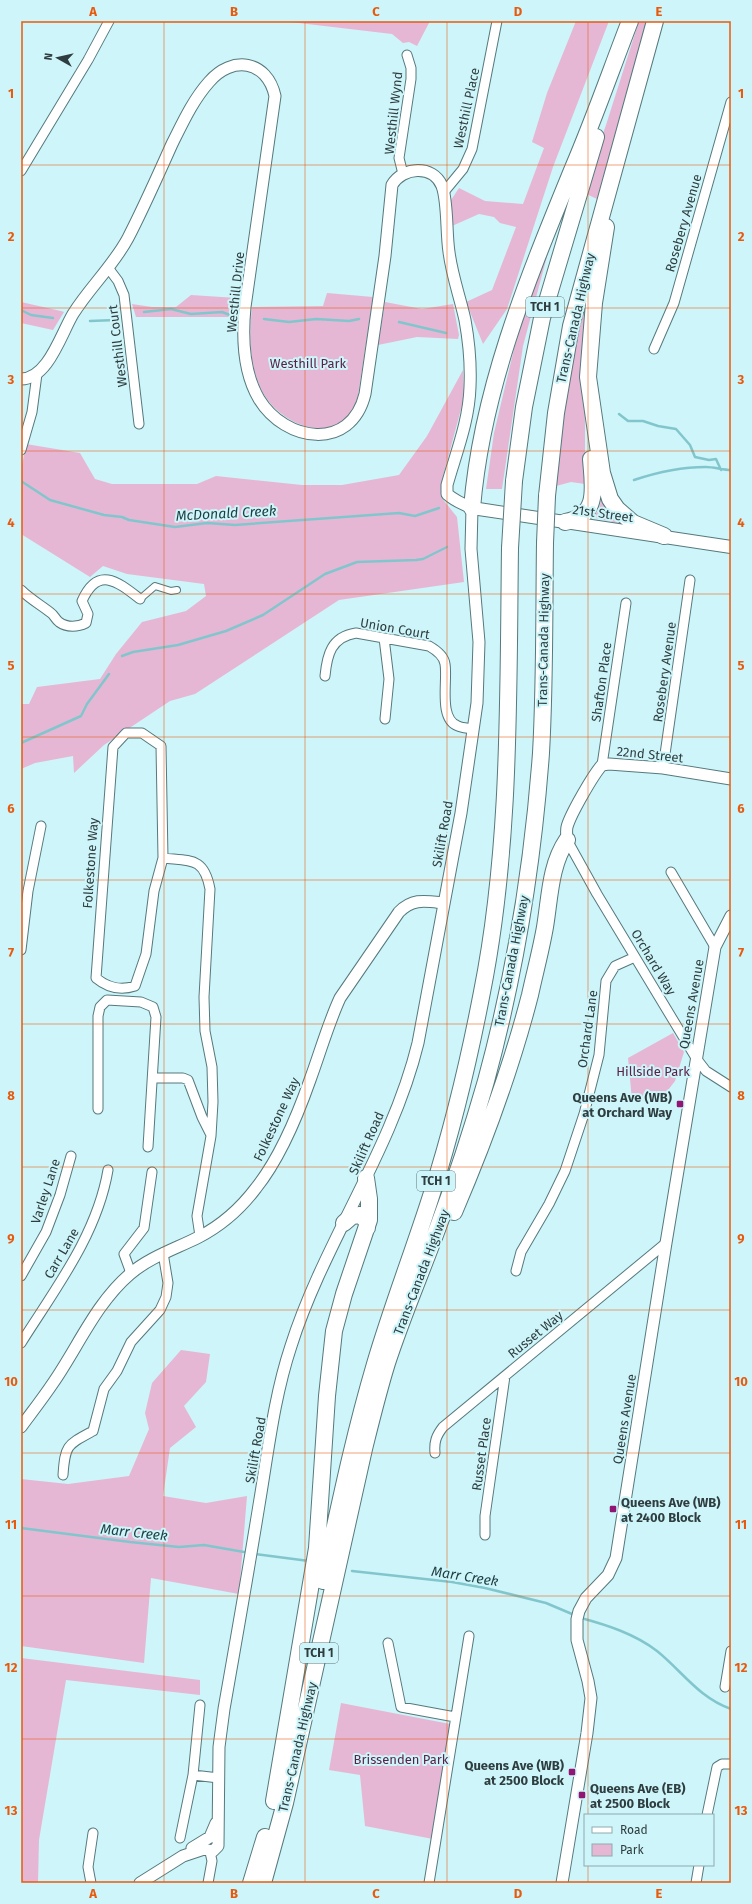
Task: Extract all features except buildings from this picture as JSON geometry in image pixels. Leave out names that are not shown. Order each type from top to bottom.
[{"type":"highway","name":"Trans-Canada Highway","points":[[251,1883],[274,1801],[360,1419],[383,1340],[433,1192],[450,1135],[465,1077],[483,989],[496,902],[504,811],[507,743],[510,548],[514,481],[527,392],[549,290],[630,21]]},
{"type":"highway","points":[[472,508],[483,427],[503,351],[530,272],[596,112],[630,21]]},
{"type":"highway","name":"Trans-Canada Highway","points":[[263,1883],[285,1803],[371,1421],[396,1337],[439,1226],[468,1139],[493,1052],[512,965],[528,876],[539,768],[543,690],[547,496],[556,413],[571,326],[655,21]]},
{"type":"highway","points":[[642,68],[658,21]]},
{"type":"highway","points":[[565,522],[584,516],[592,502],[588,377],[594,303],[615,165]]},
{"type":"highway","points":[[588,377],[601,465],[610,499],[617,509],[633,523],[664,536]]},
{"type":"highway","points":[[396,1337],[432,1262],[464,1187],[502,1086],[521,1026],[537,966],[554,866],[560,850],[567,840]]},
{"type":"highway","points":[[274,1801],[317,1548],[327,1396],[334,1331],[344,1294],[367,1228],[369,1209],[366,1178]]},
{"type":"highway","points":[[344,1223],[352,1216],[360,1215],[367,1221],[367,1228]]},
{"type":"main road","name":"21st Street","points":[[472,508],[731,547]]},
{"type":"street","points":[[21,171],[88,60],[109,21]]},
{"type":"street","name":"Westhill Place","points":[[444,192],[463,169],[472,149],[497,21]]},
{"type":"street","name":"Westhill Wynd","points":[[403,174],[399,158],[411,78],[411,68],[407,55]]},
{"type":"street","name":"Westhill Drive","points":[[37,374],[46,365],[74,313],[86,295],[109,269],[129,236],[181,126],[204,88],[216,75],[226,68],[243,65],[259,70],[268,78],[275,96],[245,313],[244,348],[248,371],[253,387],[260,400],[281,422],[308,434],[323,435],[344,428],[352,420],[362,404],[385,256],[391,192],[395,181],[403,174]]},
{"type":"street","name":"Rosebery Avenue","points":[[654,349],[674,303],[727,128],[731,102]]},
{"type":"street","points":[[403,174],[417,170],[427,172],[440,181],[444,192],[451,268],[464,320],[470,357],[470,388],[465,424],[446,485],[448,494],[453,499],[460,504],[472,508]]},
{"type":"street","name":"Westhill Court","points":[[109,269],[118,281],[124,295],[139,424]]},
{"type":"street","points":[[21,379],[37,374],[32,412],[21,450]]},
{"type":"street","name":"Skilift Road","points":[[210,1844],[219,1809],[219,1747],[224,1709],[271,1432],[290,1348],[304,1309],[385,1137],[411,1072],[418,1043],[461,813],[477,703],[479,658],[478,622],[471,549],[472,508]]},
{"type":"street","points":[[21,590],[38,605],[52,613],[60,623],[72,627],[78,627],[86,623],[88,614],[82,601],[86,594],[99,581],[107,578],[116,581],[140,598],[155,586],[171,591],[177,590]]},
{"type":"street","name":"Rosebery Avenue","points":[[663,768],[690,580]]},
{"type":"street","name":"Shafton Place","points":[[602,765],[626,602]]},
{"type":"street","name":"Union Court","points":[[325,676],[328,653],[334,644],[341,638],[356,633],[424,644],[438,652],[445,664],[446,707],[448,716],[457,726],[473,729]]},
{"type":"street","points":[[384,638],[389,679],[385,719]]},
{"type":"street","name":"Folkestone Way","points":[[142,733],[161,746],[163,858],[154,891],[146,954],[135,986],[124,989],[105,986],[96,978],[112,747],[126,734],[142,733]]},
{"type":"street","name":"22nd Street","points":[[567,840],[567,828],[572,817],[595,774],[602,765],[609,764],[663,768],[731,779]]},
{"type":"street","points":[[21,950],[24,935],[28,891],[41,826]]},
{"type":"street","name":"Orchard Way","points":[[567,840],[696,1058],[706,1071],[731,1087]]},
{"type":"street","points":[[163,858],[189,860],[199,863],[208,876],[210,889],[204,997],[205,1031],[212,1067],[213,1102],[211,1136],[198,1216],[200,1236]]},
{"type":"street","name":"Queens Avenue","points":[[671,872],[715,947]]},
{"type":"street","name":"Folkestone Way","points":[[21,1427],[54,1383],[103,1304],[120,1283],[131,1273],[163,1253],[200,1236],[234,1212],[257,1187],[272,1164],[310,1081],[334,1011],[340,998],[399,912],[406,906],[415,902],[444,903]]},
{"type":"street","name":"Queens Avenue","points":[[562,1883],[587,1733],[591,1698],[577,1640],[577,1619],[579,1611],[586,1598],[608,1575],[616,1558],[715,947],[731,916]]},
{"type":"street","name":"Orchard Lane","points":[[516,1271],[521,1252],[549,1204],[565,1171],[584,1114],[599,1054],[606,981],[615,966],[635,956]]},
{"type":"street","points":[[98,1109],[98,1016],[100,1007],[107,1000],[142,1002],[153,1007],[156,1017],[148,1147]]},
{"type":"street","points":[[153,1078],[183,1078],[188,1080],[211,1136]]},
{"type":"street","name":"Varley Lane","points":[[21,1276],[46,1232],[60,1195],[71,1156]]},
{"type":"street","name":"Carr Lane","points":[[21,1344],[78,1252],[95,1220],[104,1192],[108,1170]]},
{"type":"street","points":[[131,1273],[124,1254],[144,1228],[152,1172]]},
{"type":"street","name":"Russet Way","points":[[435,1453],[434,1443],[437,1434],[443,1427],[666,1243]]},
{"type":"street","points":[[63,1475],[64,1455],[71,1443],[93,1431],[104,1389],[117,1371],[131,1342],[160,1310],[168,1283],[163,1253]]},
{"type":"street","name":"Russet Place","points":[[485,1535],[485,1516],[505,1376]]},
{"type":"street","points":[[429,1883],[469,1636]]},
{"type":"street","points":[[388,1643],[401,1708],[455,1717]]},
{"type":"street","points":[[725,1687],[731,1651]]},
{"type":"street","points":[[180,1838],[193,1775],[200,1705]]},
{"type":"street","points":[[707,1814],[715,1772],[717,1767],[726,1764]]},
{"type":"street","points":[[193,1775],[219,1778]]},
{"type":"street","points":[[91,1883],[88,1867],[93,1833]]},
{"type":"street","points":[[140,1883],[183,1856],[193,1846],[210,1844],[212,1861],[208,1883]]},
{"type":"street","points":[[696,1883],[699,1866]]},
{"type":"green space","points":[[282,21],[430,21],[417,46],[409,42],[403,43],[392,34]]},
{"type":"green space","points":[[576,21],[609,21],[553,167],[507,309],[483,344],[466,302],[492,290],[516,227],[500,223],[494,217],[479,214],[452,226],[451,200],[459,188],[485,201],[523,204],[544,148],[532,142],[547,93]]},
{"type":"green space","points":[[639,21],[647,21],[597,199],[582,192],[606,125]]},
{"type":"green space","points":[[549,249],[523,346],[502,489],[486,489],[494,433],[519,328]]},
{"type":"green space","points":[[587,280],[585,360],[585,484],[571,482],[556,486],[563,404]]},
{"type":"green space","name":"Westhill Park","points":[[327,293],[373,297],[358,396],[351,413],[340,423],[327,428],[312,428],[297,423],[283,415],[271,404],[262,391],[252,361],[250,328],[252,307],[323,306]]},
{"type":"green space","points":[[191,295],[237,298],[234,317],[136,317],[132,304],[152,307],[176,307]]},
{"type":"green space","points":[[21,302],[64,312],[53,330],[21,323]]},
{"type":"green space","points":[[385,302],[422,309],[453,304],[459,335],[458,339],[417,337],[378,345]]},
{"type":"green space","points":[[463,370],[464,398],[442,480],[441,497],[457,517],[464,582],[339,600],[195,694],[170,701],[104,745],[74,773],[73,756],[35,763],[21,769],[21,704],[29,704],[37,687],[100,679],[116,654],[142,622],[186,611],[206,596],[204,584],[127,574],[103,566],[90,577],[21,534],[21,471],[26,444],[80,453],[95,479],[112,484],[197,484],[216,476],[302,485],[342,485],[399,475],[427,436]]},
{"type":"green space","points":[[602,493],[625,525],[591,517],[599,511]]},
{"type":"green space","name":"Hillside Park","points":[[673,1033],[684,1052],[675,1081],[659,1102],[632,1100],[628,1058]]},
{"type":"green space","points":[[181,1350],[210,1354],[206,1382],[184,1406],[196,1427],[170,1448],[163,1496],[206,1503],[247,1496],[239,1594],[151,1578],[144,1663],[21,1646],[21,1479],[68,1484],[129,1476],[149,1429],[145,1413],[152,1383]]},
{"type":"green space","points":[[21,1658],[200,1680],[200,1695],[66,1680],[39,1840],[38,1883],[21,1883]]},
{"type":"green space","name":"Brissenden Park","points":[[341,1703],[450,1724],[433,1839],[365,1826],[360,1775],[329,1770]]},
{"type":"waterway","points":[[144,312],[171,309],[191,314],[222,312],[230,315]]},
{"type":"waterway","points":[[21,310],[31,315],[53,318]]},
{"type":"waterway","points":[[264,319],[289,322],[316,319],[349,321],[359,319]]},
{"type":"waterway","points":[[90,321],[116,320]]},
{"type":"waterway","points":[[399,322],[446,333]]},
{"type":"waterway","points":[[619,414],[628,421],[643,421],[658,426],[676,429],[690,445],[695,457],[709,460],[716,459],[721,470]]},
{"type":"waterway","name":"McDonald Creek","points":[[634,480],[660,472],[696,467],[731,470]]},
{"type":"waterway","name":"McDonald Creek","points":[[21,481],[50,500],[104,515],[175,527],[207,523],[235,525],[399,513],[415,516],[439,508]]},
{"type":"waterway","points":[[122,656],[133,652],[178,645],[226,631],[263,615],[325,574],[357,562],[423,559],[447,547]]},
{"type":"waterway","points":[[21,743],[81,716],[87,704],[109,674]]},
{"type":"waterway","name":"Marr Creek","points":[[21,1528],[179,1547],[204,1545],[244,1552]]},
{"type":"waterway","name":"Marr Creek","points":[[255,1554],[309,1561]]},
{"type":"waterway","name":"Marr Creek","points":[[352,1571],[452,1582],[485,1588],[546,1603],[572,1614]]},
{"type":"waterway","name":"Marr Creek","points":[[581,1618],[620,1631],[640,1640],[657,1651],[709,1698],[731,1709]]},
{"type":"place","name":"Queens Ave (WB) at Orchard Way","points":[[680,1104]]},
{"type":"place","name":"Queens Ave (WB) at 2400 Block","points":[[613,1509]]},
{"type":"place","name":"Queens Ave (WB) at 2500 Block","points":[[572,1772]]},
{"type":"place","name":"Queens Ave (EB) at 2500 Block","points":[[582,1795]]}]
